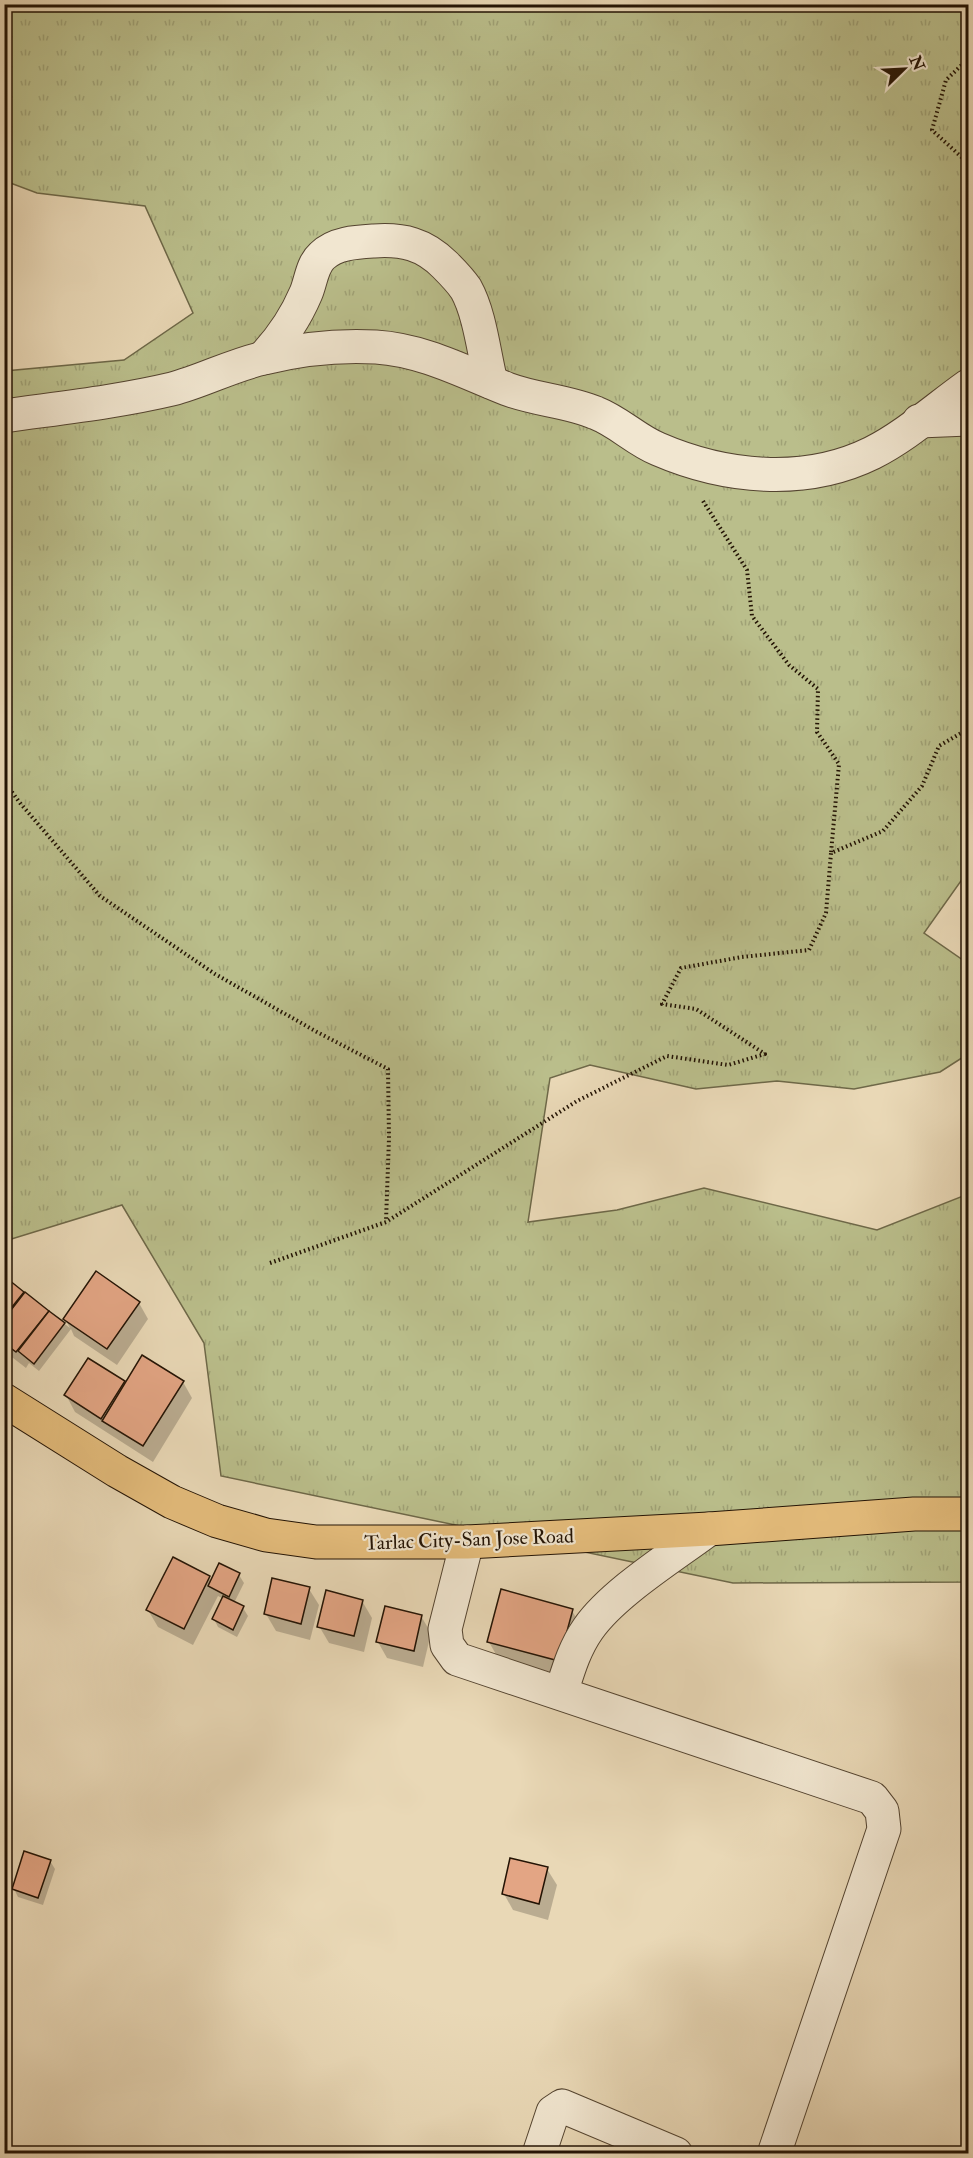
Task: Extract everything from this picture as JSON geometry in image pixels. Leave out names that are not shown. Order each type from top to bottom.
[{"type":"main road","name":"Tarlac City-San Jose Road","points":[[4,1400],[117,1471],[172,1502],[216,1521],[266,1535],[316,1542],[467,1542],[914,1514],[969,1514]]},
{"type":"street","points":[[263,358],[291,324],[316,264],[324,254],[346,244],[361,241],[401,240],[428,250],[459,279],[466,290],[476,316],[491,382]]},
{"type":"street","points":[[4,416],[112,401],[174,388],[263,358],[315,350],[378,347],[451,364],[530,397],[591,411],[618,424],[655,448],[679,458],[766,476],[840,466],[887,444],[969,386]]},
{"type":"street","points":[[919,421],[969,419]]},
{"type":"street","points":[[561,1693],[578,1645],[599,1615],[632,1586],[709,1528]]},
{"type":"street","points":[[467,1542],[445,1629],[447,1645],[457,1659],[872,1798],[882,1811],[884,1829],[774,2154]]},
{"type":"street","points":[[539,2154],[553,2112],[562,2106],[676,2154]]},
{"type":"path","points":[[969,59],[946,80],[932,130],[969,163]]},
{"type":"path","points":[[270,1263],[386,1221],[577,1101],[667,1056],[728,1065],[765,1054],[696,1009],[662,1004],[681,968],[742,957],[809,950],[826,913],[839,764],[817,732],[818,689],[789,665],[752,616],[747,570],[699,497]]},
{"type":"path","points":[[831,853],[883,831],[922,786],[939,746],[969,729]]},
{"type":"path","points":[[4,781],[20,804],[100,896],[215,974],[316,1032],[388,1069],[389,1138],[386,1221]]},
{"type":"green space","points":[[5,5],[968,5],[968,871],[924,933],[963,960],[968,961],[968,1054],[940,1072],[854,1089],[777,1081],[696,1089],[590,1065],[550,1078],[528,1222],[617,1210],[704,1188],[877,1230],[968,1194],[968,1582],[733,1583],[221,1476],[204,1343],[122,1205],[5,1241],[5,371],[124,360],[193,313],[145,206],[37,193],[5,181]]},
{"type":"building","points":[[96,1271],[140,1302],[107,1349],[63,1319]]},
{"type":"building","points":[[4,1276],[24,1292],[4,1317]]},
{"type":"building","points":[[25,1292],[49,1311],[16,1352],[4,1343],[4,1319]]},
{"type":"building","points":[[49,1311],[65,1323],[34,1364],[18,1351]]},
{"type":"building","points":[[142,1355],[184,1381],[143,1446],[102,1421]]},
{"type":"building","points":[[88,1358],[125,1381],[101,1419],[64,1395]]},
{"type":"building","points":[[173,1557],[210,1576],[184,1629],[146,1610]]},
{"type":"building","points":[[219,1563],[240,1573],[229,1597],[208,1586]]},
{"type":"building","points":[[272,1578],[310,1587],[301,1624],[264,1614]]},
{"type":"building","points":[[501,1589],[573,1609],[559,1661],[487,1642]]},
{"type":"building","points":[[326,1590],[363,1600],[354,1636],[317,1627]]},
{"type":"building","points":[[223,1596],[244,1606],[233,1630],[212,1619]]},
{"type":"building","points":[[385,1606],[422,1615],[414,1651],[376,1642]]},
{"type":"building","points":[[24,1851],[51,1860],[38,1898],[12,1889]]},
{"type":"building","points":[[510,1858],[548,1867],[539,1904],[502,1894]]}]
